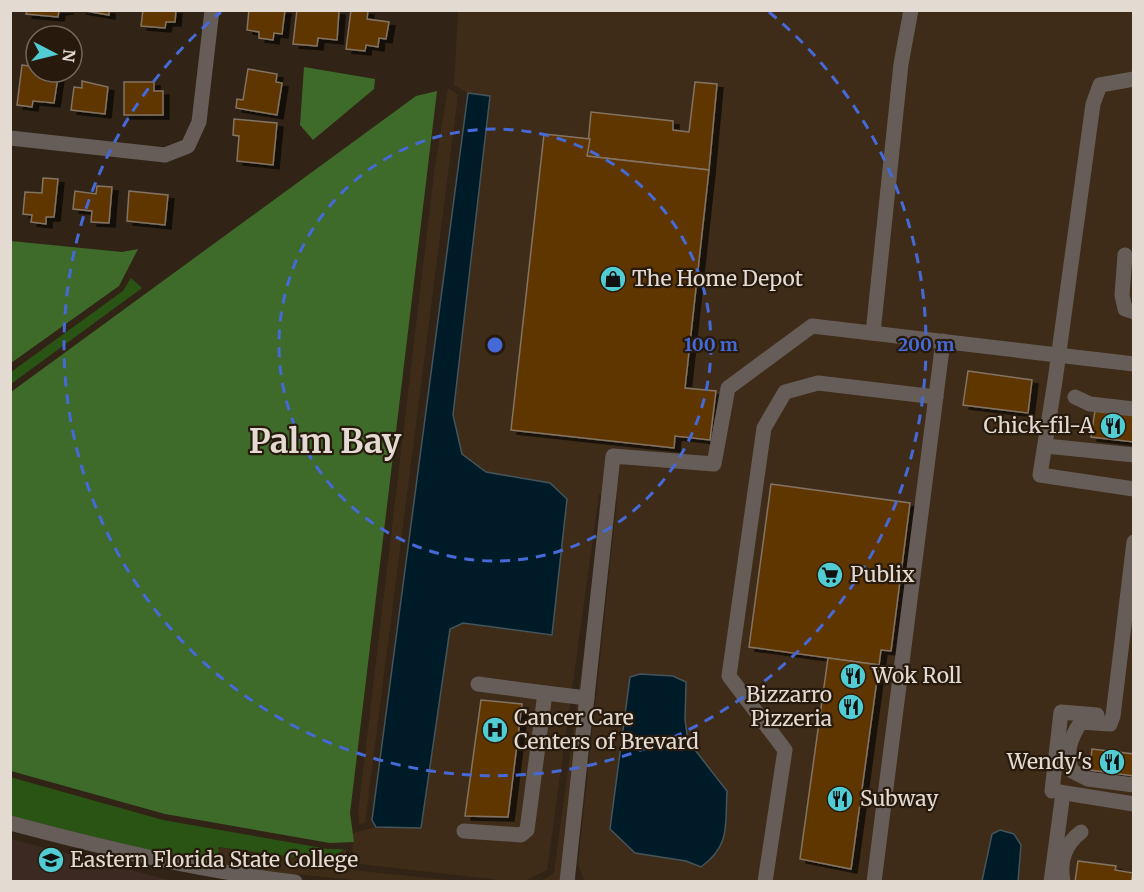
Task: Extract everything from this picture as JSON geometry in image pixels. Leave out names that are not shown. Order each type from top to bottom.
[{"type":"street","points":[[10,138],[165,155],[188,146],[199,122],[212,10]]},
{"type":"street","points":[[873,333],[902,64],[910,10]]},
{"type":"street","points":[[1134,79],[1101,85],[1093,104],[1046,446],[1040,474],[1134,489]]},
{"type":"street","points":[[1125,255],[1122,295],[1125,309],[1134,312]]},
{"type":"street","points":[[567,882],[613,456],[714,465],[728,388],[812,326],[1134,364]]},
{"type":"street","points":[[874,882],[943,341]]},
{"type":"street","points":[[765,882],[785,750],[729,676],[764,428],[785,392],[818,383],[936,396]]},
{"type":"street","points":[[1075,397],[1090,404],[1134,409]]},
{"type":"street","points":[[1046,446],[1134,455]]},
{"type":"street","points":[[1134,542],[1128,567],[1113,716],[1110,724],[1082,722],[1072,735],[1068,759],[1072,771],[1088,779],[1134,785]]},
{"type":"street","points":[[478,684],[587,698]]},
{"type":"street","points":[[464,831],[521,835],[527,830],[545,693]]},
{"type":"street","points":[[1051,882],[1061,712],[1113,716]]},
{"type":"street","points":[[1058,792],[1134,804]]},
{"type":"street","points":[[10,823],[163,862],[242,876],[294,882]]},
{"type":"street","points":[[1063,882],[1064,850],[1070,840],[1082,832]]},
{"type":"shaded area","points":[[458,11],[1133,11],[1133,881],[584,880],[578,864],[617,500],[599,494],[547,870],[524,881],[516,882],[352,863],[353,833],[376,827],[421,828],[450,629],[463,623],[551,635],[550,483],[486,472],[462,454],[453,415],[490,97],[468,93],[454,85]]},
{"type":"shaded area","points":[[448,88],[458,95],[365,823],[359,824],[358,813],[435,166]]},
{"type":"shaded area","points":[[604,502],[571,866],[577,881],[539,882],[554,873]]},
{"type":"shaded area","name":"Eastern Florida State College","points":[[11,839],[173,881],[11,881]]},
{"type":"shaded area","points":[[217,847],[330,862],[346,849],[345,865],[351,870],[458,881],[365,881],[243,869],[221,865]]},
{"type":"green space","points":[[304,67],[375,79],[374,89],[313,140],[300,125]]},
{"type":"green space","points":[[437,91],[350,813],[354,842],[330,843],[165,814],[11,771],[11,392],[416,96]]},
{"type":"green space","points":[[11,241],[122,252],[138,249],[119,286],[11,363]]},
{"type":"green space","points":[[131,278],[142,288],[11,384],[11,372],[123,291]]},
{"type":"green space","points":[[10,777],[163,820],[328,849],[344,849],[330,862],[218,847],[221,865],[165,855],[11,816]]},
{"type":"water","points":[[468,93],[490,96],[453,415],[462,454],[486,472],[550,483],[567,499],[552,635],[463,623],[450,629],[421,828],[376,827],[372,820]]},
{"type":"water","points":[[640,674],[673,676],[686,682],[685,720],[688,741],[727,791],[725,834],[717,851],[701,867],[686,861],[635,853],[610,829],[630,677]]},
{"type":"water","points":[[1000,830],[1014,834],[1021,845],[1018,881],[982,881],[992,834]]},
{"type":"building","points":[[27,10],[68,10],[59,11],[58,17],[26,14]]},
{"type":"building","points":[[80,10],[109,10],[109,15]]},
{"type":"building","points":[[143,10],[176,10],[175,22],[166,22],[165,28],[141,26]]},
{"type":"building","points":[[249,10],[285,10],[282,34],[274,33],[273,40],[259,38],[259,32],[247,30]]},
{"type":"building","points":[[297,10],[339,11],[337,40],[318,38],[317,46],[293,44]]},
{"type":"building","points":[[351,10],[368,11],[367,19],[389,22],[386,39],[379,38],[378,47],[366,45],[365,51],[346,49]]},
{"type":"building","points":[[22,65],[24,65],[24,84],[57,84],[54,103],[33,101],[32,107],[17,105]]},
{"type":"building","points":[[248,69],[277,74],[276,82],[282,83],[277,115],[236,108],[237,99],[243,100]]},
{"type":"building","points":[[84,81],[108,87],[105,114],[71,110],[74,87],[82,88]]},
{"type":"building","points":[[124,82],[154,82],[154,91],[163,91],[163,115],[124,115]]},
{"type":"building","points":[[695,82],[717,84],[709,170],[587,156],[591,112],[673,121],[673,130],[689,132]]},
{"type":"building","points":[[234,119],[277,123],[273,165],[237,161],[239,136],[233,135]]},
{"type":"building","name":"The Home Depot","points":[[544,134],[590,139],[587,156],[709,170],[685,388],[716,391],[710,440],[675,436],[674,448],[511,430]]},
{"type":"building","points":[[43,178],[58,179],[54,217],[46,217],[46,224],[31,222],[32,215],[23,214],[25,192],[42,193]]},
{"type":"building","points":[[97,186],[112,187],[109,223],[91,222],[92,211],[73,209],[75,191],[96,194]]},
{"type":"building","points":[[129,191],[168,195],[165,225],[127,221]]},
{"type":"building","points":[[968,371],[1032,380],[1028,413],[963,405]]},
{"type":"building","name":"Chick-fil-A","points":[[1095,411],[1133,415],[1134,442],[1091,437]]},
{"type":"building","name":"Publix","points":[[771,484],[910,503],[891,651],[881,650],[879,665],[749,647]]},
{"type":"building","points":[[828,658],[879,665],[851,869],[800,859]]},
{"type":"building","points":[[481,700],[522,704],[508,817],[465,816]]},
{"type":"building","name":"Wendy's","points":[[1092,749],[1134,754],[1134,776],[1090,770]]},
{"type":"building","points":[[1078,861],[1116,866],[1115,870],[1133,873],[1131,882],[1075,882]]},
{"type":"place","name":"The Home Depot","points":[[613,279]]},
{"type":"place","name":"Chick-fil-A","points":[[1113,426]]},
{"type":"place","name":"Publix","points":[[830,575]]},
{"type":"place","name":"Wok Roll","points":[[853,676]]},
{"type":"place","name":"Bizzarro Pizzeria","points":[[851,707]]},
{"type":"place","name":"Cancer Care Centers of Brevard","points":[[495,730]]},
{"type":"place","name":"Wendy's","points":[[1112,762]]},
{"type":"place","name":"Subway","points":[[840,799]]},
{"type":"place","name":"Eastern Florida State College","points":[[51,860]]},
{"type":"district","name":"Palm Bay","points":[[325,441]]}]
